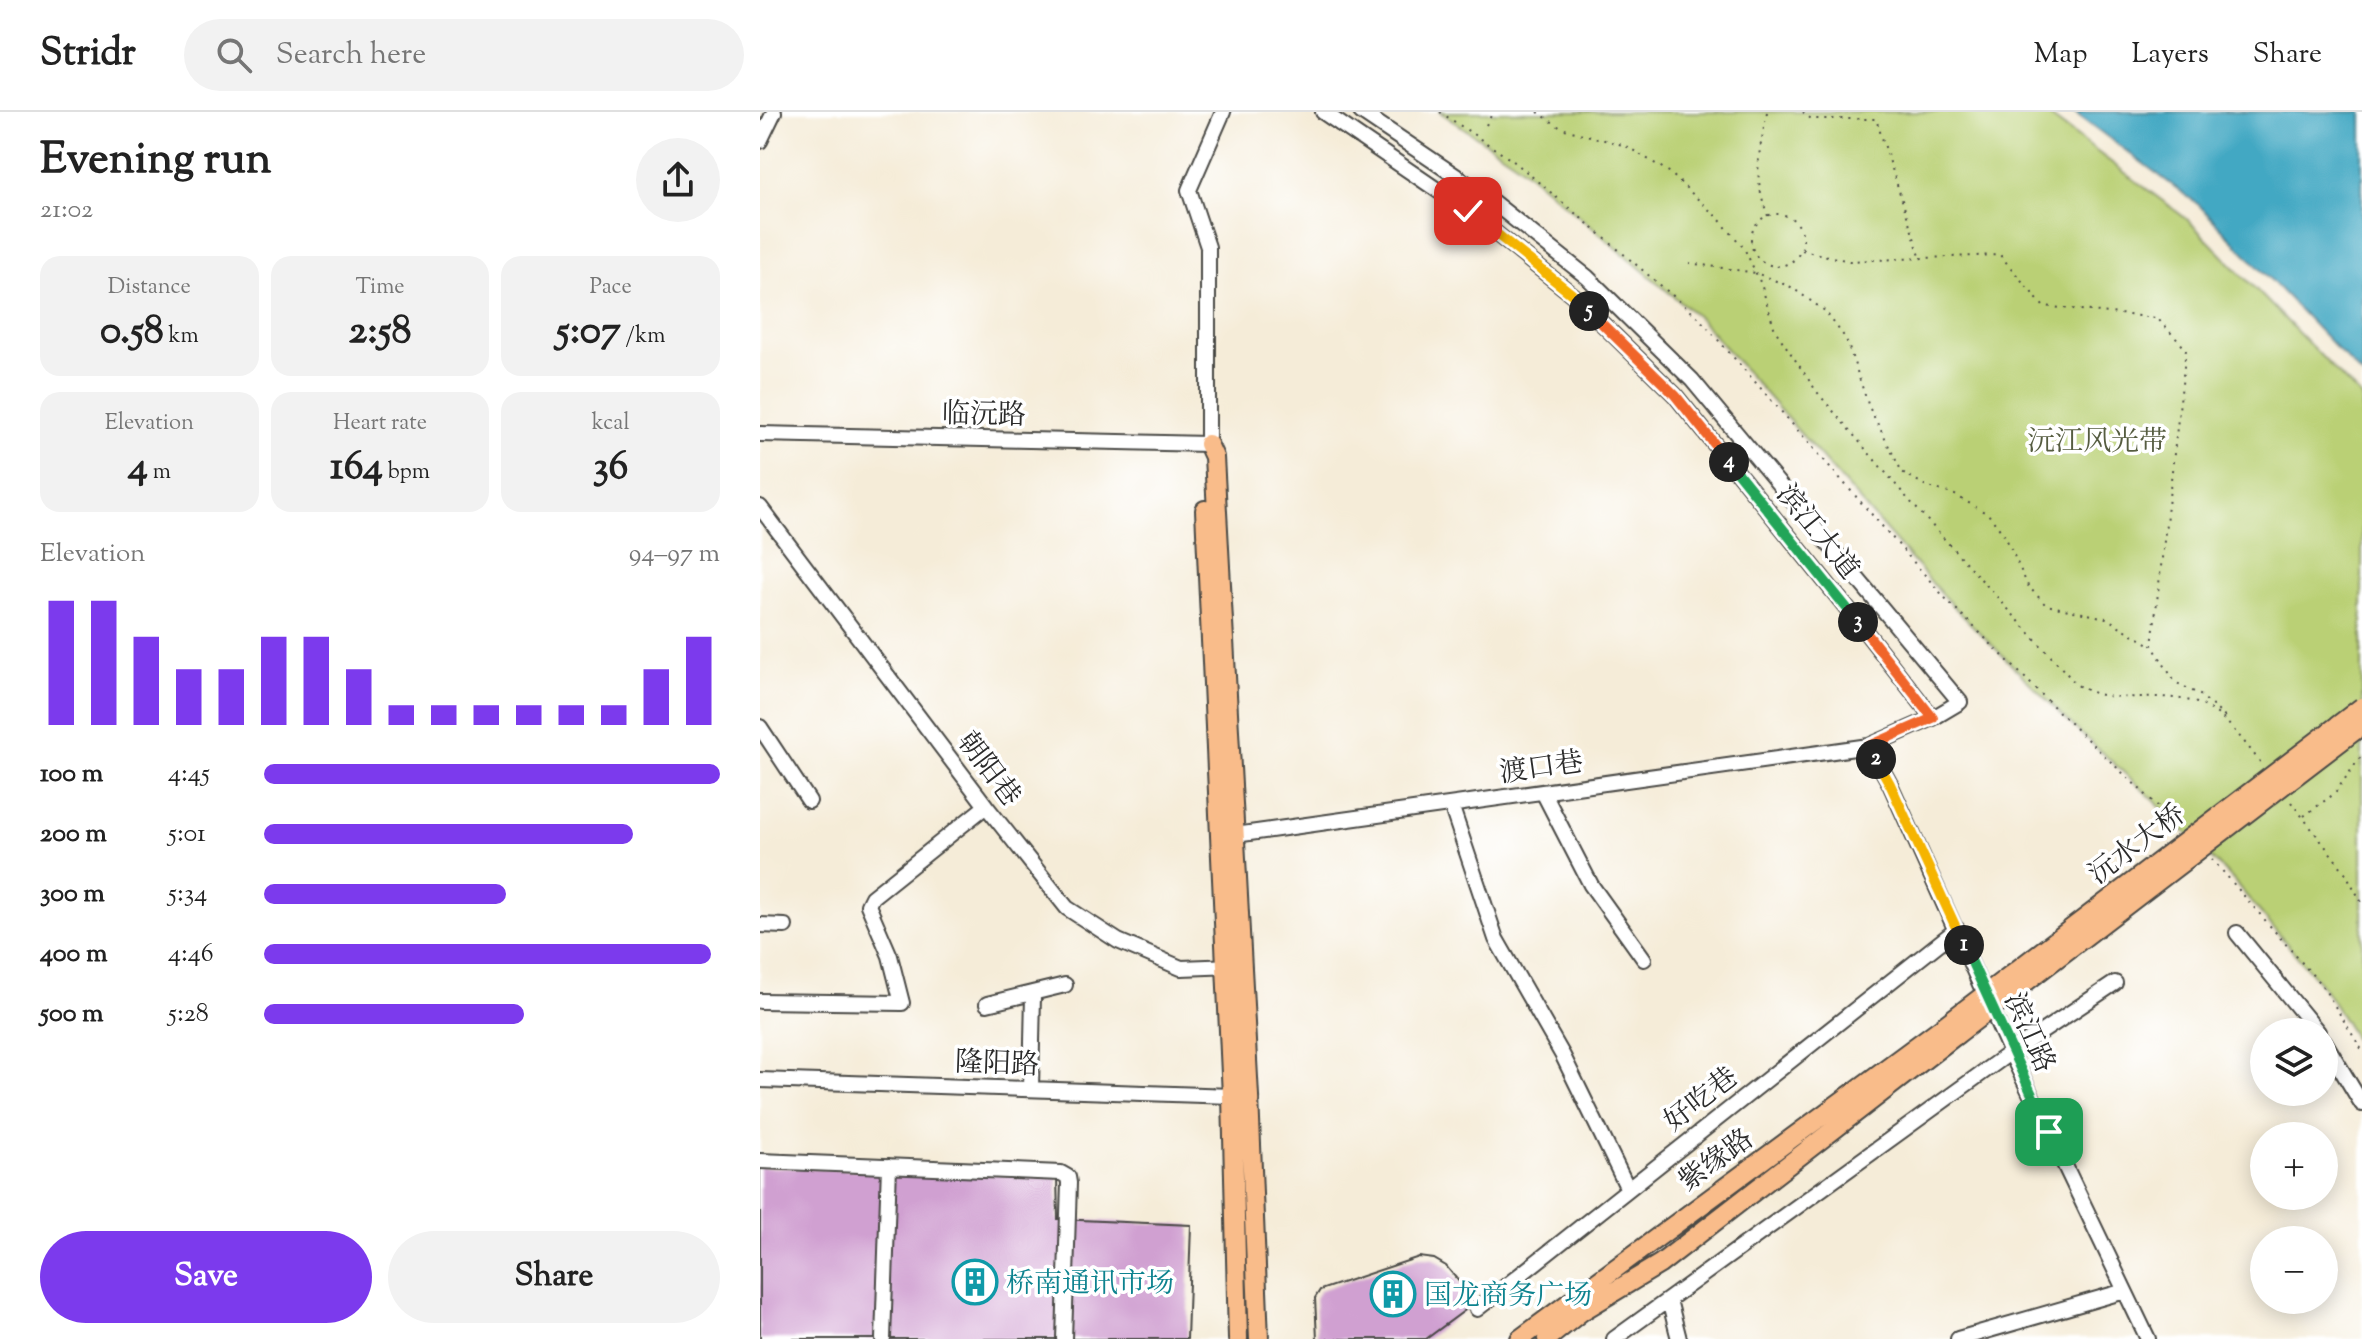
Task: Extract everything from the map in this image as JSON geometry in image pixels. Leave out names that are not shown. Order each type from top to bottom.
[{"type":"main road","points":[[1208,444],[1202,458],[1259,1339]]},
{"type":"main road","name":"沅水大桥","points":[[1950,1030],[2362,707]]},
{"type":"main road","name":"沅水大桥","points":[[1950,1030],[2362,725]]},
{"type":"main road","points":[[1234,966],[1232,1096],[1238,1339]]},
{"type":"main road","name":"紫缘路","points":[[1520,1339],[1950,1030]]},
{"type":"main road","name":"紫缘路","points":[[1547,1339],[1582,1311],[1660,1264],[1950,1030]]},
{"type":"street","points":[[760,141],[774,112]]},
{"type":"street","points":[[1208,444],[1208,247],[1189,190],[1223,112]]},
{"type":"street","name":"滨江大道","points":[[1323,112],[1468,211],[1561,285],[1675,395],[1933,718]]},
{"type":"street","name":"滨江大道","points":[[1361,112],[1484,195],[1587,277],[1692,380],[1960,702]]},
{"type":"street","name":"临沅路","points":[[760,434],[1208,444]]},
{"type":"street","name":"朝阳巷","points":[[760,507],[1067,908],[1118,941],[1181,968],[1234,966]]},
{"type":"street","name":"渡口巷","points":[[1227,836],[1869,746],[1933,718],[1960,702]]},
{"type":"street","points":[[760,727],[809,801]]},
{"type":"street","name":"滨江路","points":[[1869,746],[1890,784],[2144,1338]]},
{"type":"street","points":[[1543,792],[1591,885],[1644,959]]},
{"type":"street","points":[[1451,805],[1496,939],[1563,1056],[1628,1189]]},
{"type":"street","points":[[760,1001],[902,1003],[890,956],[868,905],[872,897],[986,806]]},
{"type":"street","points":[[760,925],[785,926]]},
{"type":"street","name":"好吃巷","points":[[1477,1309],[1957,929]]},
{"type":"street","points":[[2237,933],[2307,1018]]},
{"type":"street","points":[[1614,1339],[2011,1053],[2115,983]]},
{"type":"street","points":[[987,1004],[1065,985]]},
{"type":"street","points":[[1031,1089],[1033,995]]},
{"type":"street","points":[[2338,1064],[2362,1104]]},
{"type":"street","name":"隆阳路","points":[[760,1080],[1232,1096]]},
{"type":"street","points":[[760,1161],[1061,1173],[1068,1177],[1064,1339]]},
{"type":"street","points":[[883,1339],[889,1166]]},
{"type":"street","points":[[1958,1339],[2125,1291]]},
{"type":"street","points":[[1669,1300],[1679,1339]]},
{"type":"path","points":[[1440,112],[1516,163],[1698,317],[1947,600],[2188,835]]},
{"type":"path","points":[[1486,125],[1493,112]]},
{"type":"path","points":[[1538,112],[1561,128],[1626,146],[1669,172],[1719,219],[1744,248],[1775,330],[1817,392],[1908,499],[2077,685],[2092,694],[2112,698],[2177,698],[2203,705],[2228,720]]},
{"type":"path","points":[[1767,112],[1757,187],[1768,216]]},
{"type":"path","points":[[1803,112],[1811,119],[1876,119],[1920,258]]},
{"type":"path","points":[[1785,215],[1799,225],[1802,250],[1791,262],[1774,266],[1759,258],[1754,251],[1752,234],[1755,226],[1768,216],[1785,215]]},
{"type":"path","points":[[1802,250],[1849,261],[2000,255],[2043,306],[2157,318],[2186,349],[2152,645]]},
{"type":"path","points":[[1751,264],[1759,258]]},
{"type":"path","points":[[1689,263],[1756,273],[1791,287],[1825,311],[1846,339],[1869,407],[1902,472],[1926,486],[1955,495],[1988,514],[2005,536],[2028,586],[2046,605],[2106,618],[2152,645],[2175,682],[2220,710],[2265,769]]},
{"type":"path","points":[[2303,817],[2334,794],[2362,755]]},
{"type":"path","points":[[2284,793],[2345,872],[2362,903]]},
{"type":"path","points":[[2211,858],[2323,987],[2362,1050]]},
{"type":"green space","name":"沅江风光带","points":[[1440,112],[2044,112],[2188,220],[2362,398],[2362,1050],[2323,987],[2233,880],[1947,600],[1698,317],[1516,163]]},
{"type":"water","points":[[2074,112],[2362,112],[2362,375],[2199,205]]},
{"type":"building","name":"桥南通讯市场","points":[[760,1167],[1057,1176],[1058,1219],[1191,1225],[1187,1339],[760,1339]]},
{"type":"building","name":"国龙商务广场","points":[[1419,1257],[1434,1259],[1446,1266],[1476,1302],[1426,1339],[1317,1339],[1315,1298],[1320,1290]]},
{"type":"place","name":"桥南通讯市场","points":[[975,1282]]},
{"type":"place","name":"国龙商务广场","points":[[1393,1294]]},
{"type":"route","points":[[1468,211],[1573,295],[1675,395],[1933,718],[1869,746],[1890,784],[2049,1132]]}]
